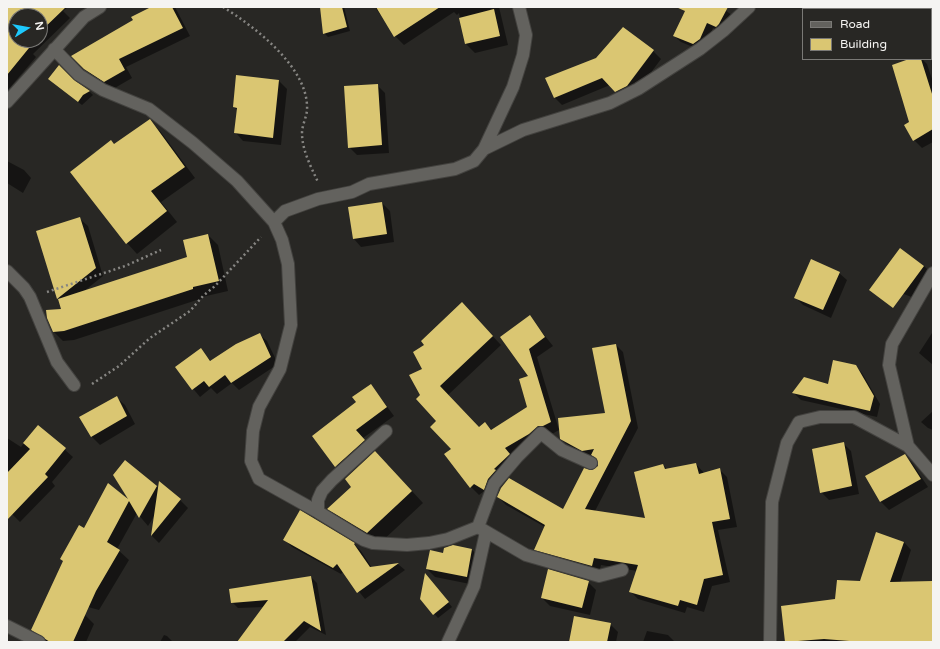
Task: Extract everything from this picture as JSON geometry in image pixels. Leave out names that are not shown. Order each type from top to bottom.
[{"type":"street","points":[[7,102],[84,17],[100,7]]},
{"type":"street","points":[[274,222],[285,211],[324,197],[352,192],[369,184],[455,169],[474,161],[484,149],[513,87],[523,54],[526,35],[519,7]]},
{"type":"street","points":[[484,149],[523,130],[610,103],[638,89],[700,49],[723,31],[749,7]]},
{"type":"street","points":[[54,49],[79,75],[103,90],[149,110],[193,143],[237,181],[274,222],[282,240],[288,264],[291,325],[280,369],[259,407],[253,431],[250,461],[259,479],[364,540],[388,544],[429,543],[482,529],[526,555],[599,576],[622,570]]},
{"type":"street","points":[[7,271],[24,288],[30,297],[57,362],[74,385]]},
{"type":"street","points":[[908,446],[889,365],[892,344],[933,273]]},
{"type":"street","points":[[770,642],[772,502],[787,443],[799,422],[820,417],[854,417],[908,446],[933,475]]},
{"type":"street","points":[[318,512],[318,500],[322,491],[386,431]]},
{"type":"street","points":[[448,642],[474,586],[482,529],[494,484],[517,457],[541,433],[562,450],[591,463]]},
{"type":"street","points":[[7,626],[39,642]]},
{"type":"path","points":[[223,7],[261,35],[286,59],[304,86],[308,107],[302,133],[307,156],[324,197]]},
{"type":"path","points":[[74,385],[91,384],[120,366],[150,338],[190,311],[203,296],[238,263],[274,222]]},
{"type":"path","points":[[30,297],[125,266],[161,250]]},
{"type":"building","points":[[7,7],[66,7],[48,24],[48,8],[8,8],[8,48],[29,48],[7,75]]},
{"type":"building","points":[[151,7],[172,7],[183,28],[119,59],[125,70],[104,82],[84,69],[71,56],[133,20],[131,17]]},
{"type":"building","points":[[320,7],[342,7],[347,27],[323,34]]},
{"type":"building","points":[[376,7],[440,7],[394,37]]},
{"type":"building","points":[[676,7],[728,7],[719,24],[716,27],[707,23],[700,39],[693,44],[673,36],[685,11]]},
{"type":"building","points":[[494,9],[500,36],[465,44],[459,18]]},
{"type":"building","points":[[623,27],[654,50],[627,86],[615,92],[602,78],[554,98],[545,78],[596,58]]},
{"type":"building","points":[[906,60],[921,60],[933,97],[933,129],[913,141],[904,125],[909,122],[892,65]]},
{"type":"building","points":[[59,65],[74,80],[90,91],[83,95],[78,102],[48,79]]},
{"type":"building","points":[[236,75],[279,80],[273,138],[234,133],[237,108],[233,107]]},
{"type":"building","points":[[378,84],[382,145],[348,148],[344,86]]},
{"type":"building","points":[[150,119],[185,167],[151,191],[167,211],[126,244],[70,172],[111,140],[114,144]]},
{"type":"building","points":[[382,202],[387,234],[353,239],[348,207]]},
{"type":"building","points":[[80,217],[96,268],[57,299],[36,231]]},
{"type":"building","points":[[208,234],[219,281],[193,287],[193,289],[64,331],[53,332],[47,318],[46,310],[61,309],[58,299],[187,257],[183,240]]},
{"type":"building","points":[[900,248],[924,266],[893,308],[869,290]]},
{"type":"building","points":[[811,259],[840,272],[823,310],[794,298]]},
{"type":"building","points":[[462,302],[493,336],[440,386],[479,427],[485,422],[491,430],[527,407],[519,379],[528,376],[500,337],[530,315],[545,337],[529,349],[551,422],[543,426],[538,426],[529,434],[505,448],[510,454],[494,469],[496,470],[488,479],[484,490],[474,484],[470,488],[444,454],[451,449],[430,427],[436,421],[416,399],[420,395],[409,375],[422,369],[413,352],[424,345],[421,341]]},
{"type":"building","points":[[260,333],[271,357],[231,383],[225,375],[209,387],[204,381],[192,390],[175,367],[201,348],[210,361],[236,344]]},
{"type":"building","points":[[616,344],[631,421],[585,509],[645,518],[634,472],[663,464],[665,469],[696,463],[699,474],[720,468],[730,519],[712,522],[723,575],[704,579],[697,605],[680,600],[678,606],[629,592],[638,565],[594,558],[592,566],[534,550],[545,525],[497,497],[501,488],[509,478],[563,509],[584,468],[592,470],[598,466],[597,459],[591,455],[594,449],[582,451],[560,439],[558,418],[605,413],[592,348]]},
{"type":"building","points":[[833,360],[856,365],[874,396],[870,411],[792,393],[804,377],[828,384]]},
{"type":"building","points":[[371,384],[387,407],[356,430],[365,440],[335,467],[312,436],[356,402],[352,397]]},
{"type":"building","points":[[117,396],[127,416],[91,437],[79,417]]},
{"type":"building","points":[[38,425],[66,448],[45,474],[48,477],[7,520],[7,473],[30,449],[23,443]]},
{"type":"building","points":[[844,442],[852,486],[820,493],[812,449]]},
{"type":"building","points":[[375,451],[412,491],[367,533],[327,509],[351,487],[345,479]]},
{"type":"building","points":[[905,454],[921,479],[880,502],[865,476]]},
{"type":"building","points":[[125,460],[157,486],[139,518],[129,501],[107,542],[120,550],[96,591],[73,642],[50,642],[31,630],[63,561],[60,559],[79,525],[84,528],[108,483],[128,499],[113,475]]},
{"type":"building","points":[[159,481],[181,499],[151,536]]},
{"type":"building","points":[[300,510],[355,543],[354,544],[370,567],[399,563],[357,593],[337,564],[333,568],[283,540]]},
{"type":"building","points":[[876,532],[904,542],[890,582],[933,581],[933,642],[862,642],[824,639],[785,642],[781,606],[835,599],[837,580],[860,581]]},
{"type":"building","points":[[453,545],[472,549],[467,577],[426,569],[430,550],[443,553],[444,548]]},
{"type":"building","points":[[548,569],[589,581],[582,608],[541,598]]},
{"type":"building","points":[[425,573],[449,602],[433,615],[420,599]]},
{"type":"building","points":[[311,576],[321,631],[304,621],[283,642],[237,642],[268,600],[231,603],[229,589]]},
{"type":"building","points":[[574,616],[611,623],[607,642],[569,642]]}]
